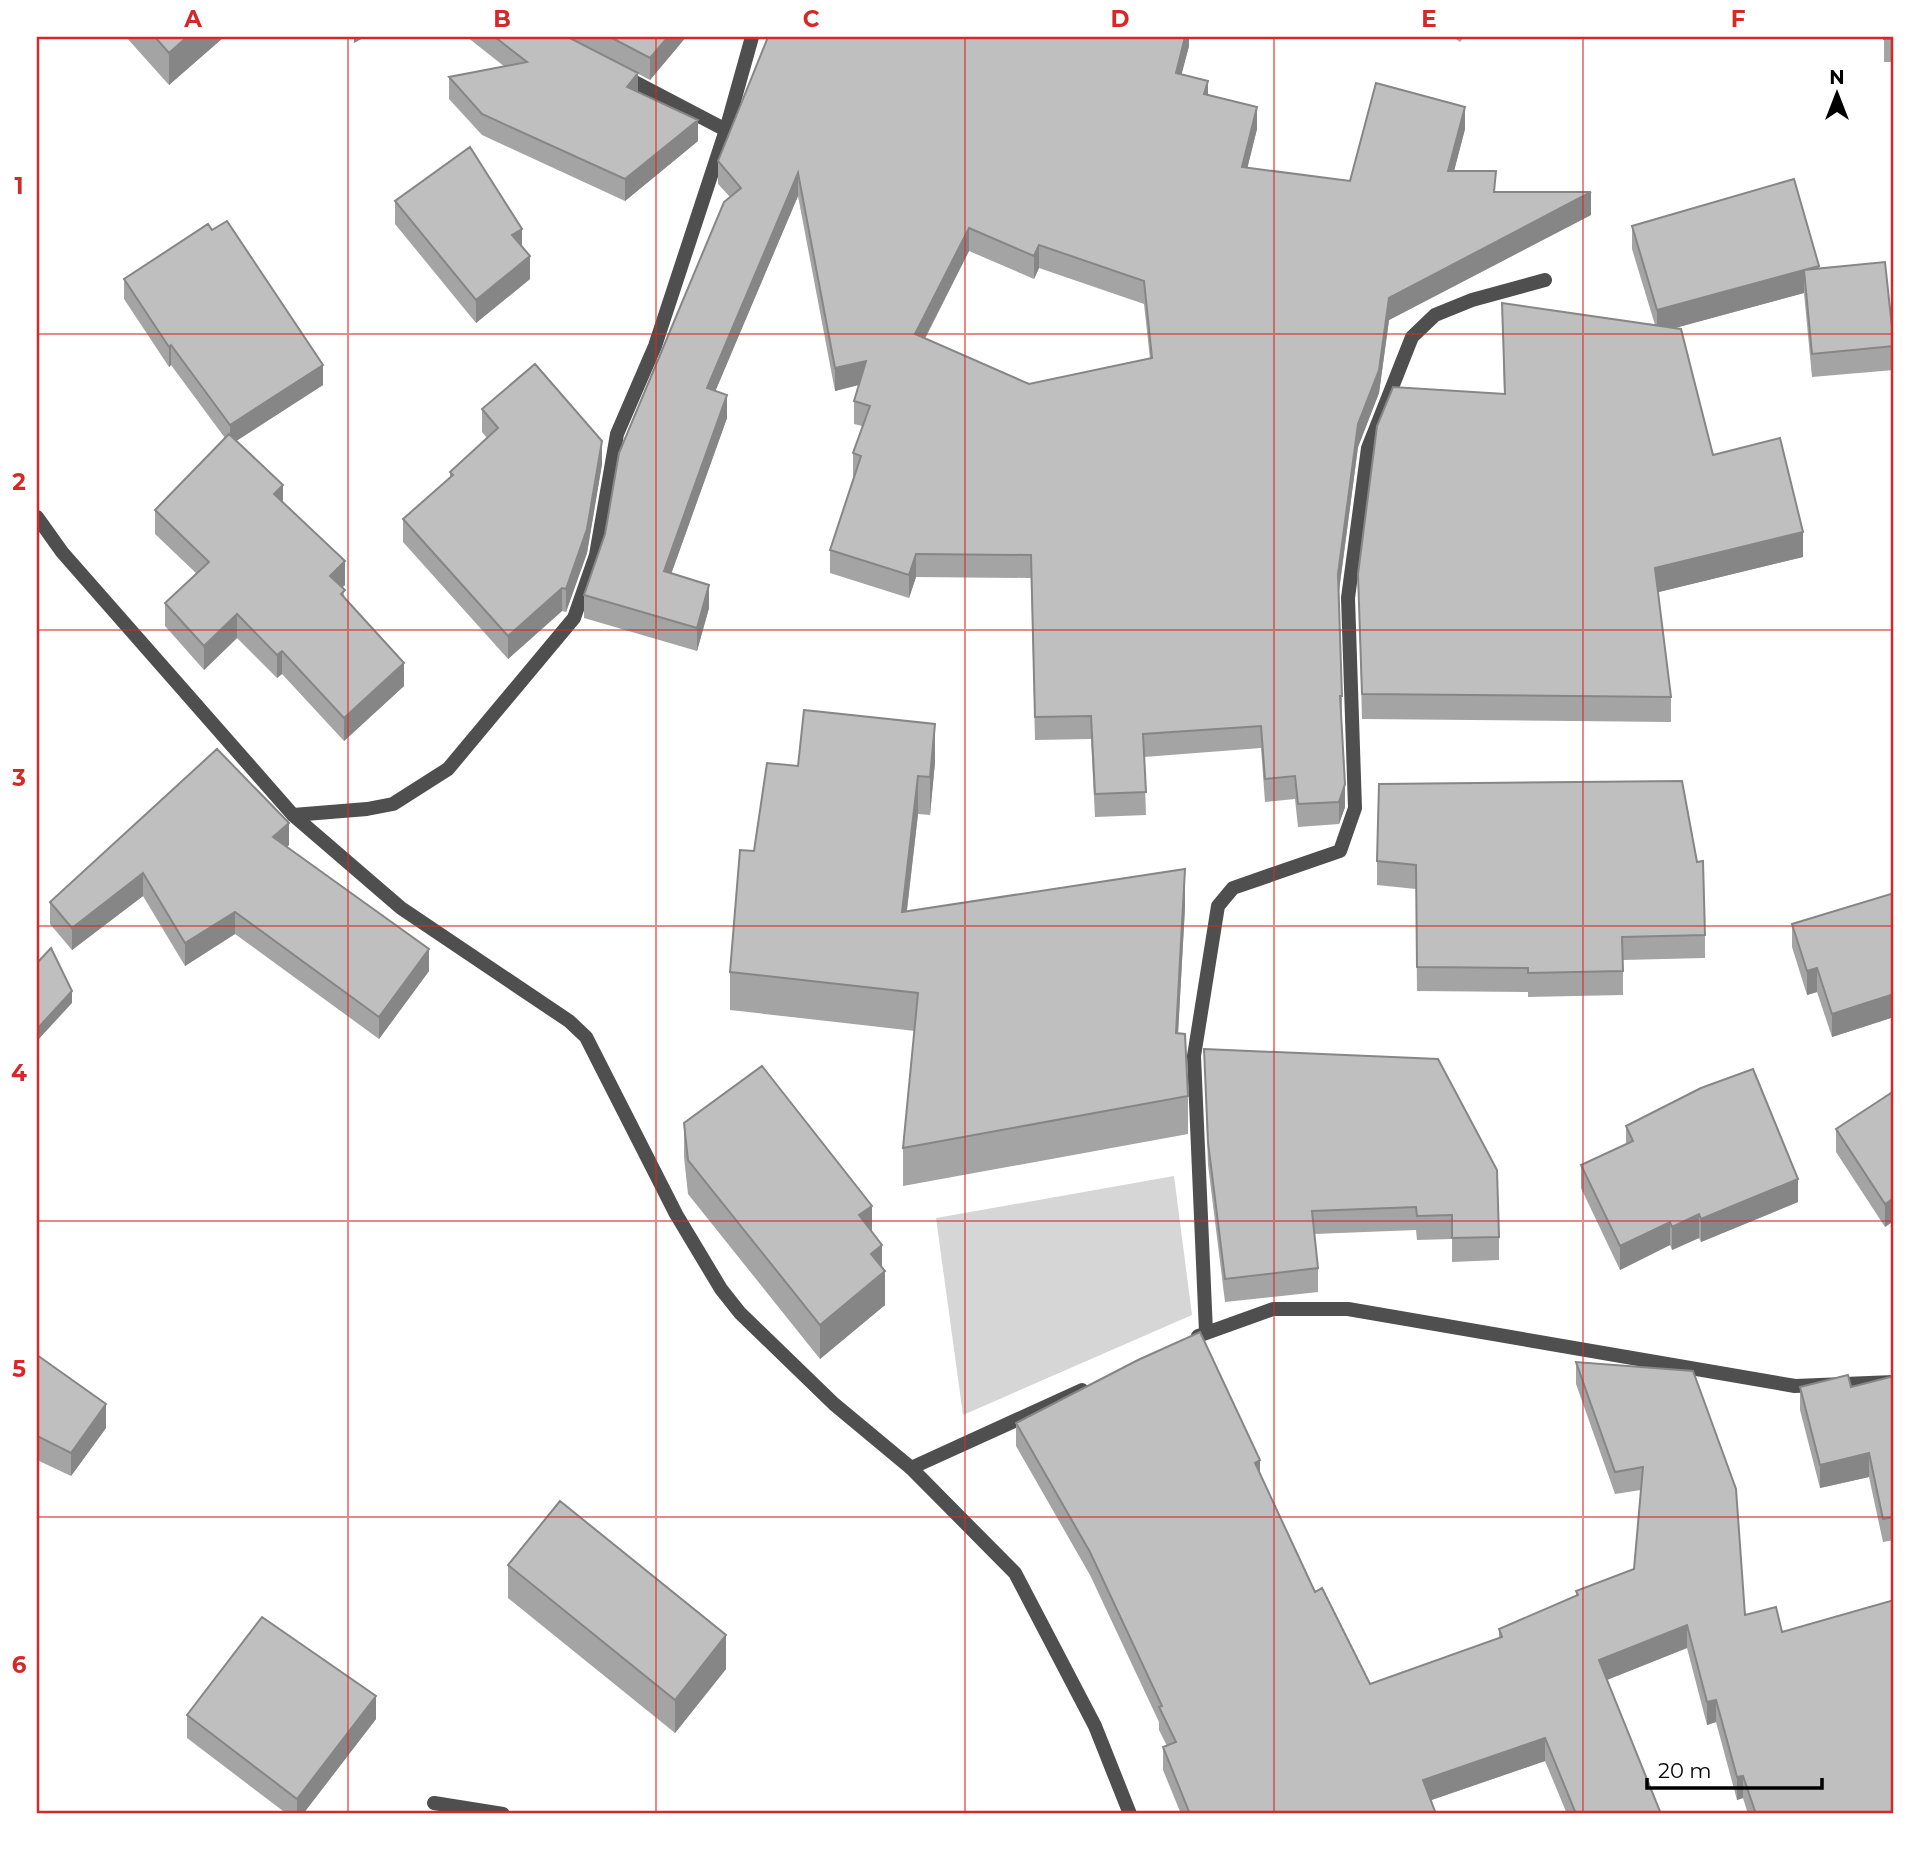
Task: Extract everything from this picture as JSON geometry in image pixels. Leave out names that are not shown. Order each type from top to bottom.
[{"type":"street","points":[[293,815],[367,809],[393,804],[448,769],[574,618],[596,555],[617,434],[655,346],[726,130],[752,37]]},
{"type":"street","points":[[607,68],[726,130]]},
{"type":"street","points":[[1206,1332],[1194,1056],[1218,906],[1233,888],[1339,851],[1349,830],[1355,808],[1348,598],[1368,448],[1412,337],[1435,315],[1472,300],[1545,280]]},
{"type":"street","points":[[37,517],[62,552],[293,815],[401,908],[569,1021],[586,1037],[676,1214],[721,1289],[740,1313],[824,1395],[911,1468],[1015,1573],[1095,1726],[1130,1814]]},
{"type":"street","points":[[1181,1344],[1206,1332],[1273,1309],[1348,1309],[1795,1386],[1894,1382]]},
{"type":"street","points":[[911,1468],[1093,1385]]},
{"type":"street","points":[[434,1803],[503,1814]]},
{"type":"shaded area","points":[[1174,1176],[1192,1315],[963,1415],[936,1218]]},
{"type":"building","points":[[155,37],[187,37],[169,53]]},
{"type":"building","points":[[495,37],[568,37],[638,73],[627,87],[698,120],[625,179],[482,114],[449,77],[527,62]]},
{"type":"building","points":[[610,37],[668,37],[650,58]]},
{"type":"building","points":[[768,37],[1185,37],[1176,73],[1208,81],[1204,94],[1257,107],[1242,167],[1350,181],[1376,83],[1465,107],[1448,171],[1496,171],[1494,192],[1591,192],[1389,298],[1379,370],[1358,424],[1338,574],[1345,784],[1339,802],[1298,804],[1295,776],[1265,779],[1261,726],[1143,734],[1146,792],[1095,794],[1091,716],[1035,717],[1031,555],[916,554],[909,575],[830,550],[861,456],[853,453],[870,406],[854,401],[866,361],[835,368],[798,173],[707,388],[727,395],[664,571],[709,585],[697,628],[584,595],[605,534],[619,453],[724,202],[741,188],[718,161]],"holes":[[[969,228],[1034,256],[1039,245],[1144,281],[1152,358],[1029,384],[915,334]]]},
{"type":"building","points":[[470,147],[522,229],[512,235],[530,256],[476,300],[395,201]]},
{"type":"building","points":[[1794,179],[1819,266],[1657,310],[1632,226]]},
{"type":"building","points":[[227,221],[323,365],[230,425],[171,345],[169,347],[124,279],[208,224],[212,230]]},
{"type":"building","points":[[1885,262],[1894,346],[1812,354],[1804,270]]},
{"type":"building","points":[[1502,303],[1681,329],[1713,455],[1780,438],[1803,532],[1655,568],[1671,697],[1362,694],[1358,574],[1377,426],[1393,387],[1505,394]]},
{"type":"building","points":[[535,364],[602,441],[587,529],[566,589],[562,588],[508,636],[403,519],[453,475],[450,472],[498,428],[482,409]]},
{"type":"building","points":[[229,434],[283,485],[274,494],[345,561],[330,576],[345,590],[341,594],[404,663],[344,718],[282,651],[277,655],[237,614],[204,646],[165,603],[209,562],[155,510]]},
{"type":"building","points":[[804,710],[935,724],[930,777],[918,776],[902,912],[1185,869],[1176,1033],[1185,1034],[1188,1096],[903,1148],[918,993],[730,972],[740,850],[754,851],[767,763],[798,766]]},
{"type":"building","points":[[217,749],[289,823],[273,837],[429,949],[379,1017],[235,912],[185,943],[143,873],[72,928],[50,902]]},
{"type":"building","points":[[1682,781],[1697,862],[1703,861],[1705,935],[1622,937],[1623,971],[1528,973],[1528,968],[1417,967],[1416,865],[1377,861],[1379,784]]},
{"type":"building","points":[[1894,893],[1894,994],[1832,1014],[1817,968],[1807,971],[1792,924]]},
{"type":"building","points":[[51,948],[72,991],[37,1029],[37,963]]},
{"type":"building","points":[[1204,1049],[1438,1059],[1497,1170],[1499,1237],[1452,1238],[1452,1215],[1417,1216],[1416,1207],[1312,1211],[1318,1268],[1225,1279],[1208,1142]]},
{"type":"building","points":[[762,1066],[872,1206],[859,1215],[882,1245],[871,1254],[885,1271],[820,1325],[688,1160],[684,1123]]},
{"type":"building","points":[[1753,1069],[1798,1179],[1701,1219],[1699,1214],[1672,1227],[1670,1222],[1620,1246],[1581,1165],[1633,1141],[1626,1126],[1701,1088]]},
{"type":"building","points":[[1894,1091],[1894,1198],[1885,1204],[1836,1129]]},
{"type":"building","points":[[1200,1332],[1260,1460],[1255,1463],[1315,1592],[1322,1588],[1370,1684],[1502,1637],[1499,1629],[1578,1595],[1576,1591],[1634,1569],[1643,1467],[1615,1472],[1576,1362],[1693,1371],[1736,1489],[1745,1615],[1776,1607],[1782,1632],[1894,1600],[1894,1814],[1756,1814],[1743,1776],[1737,1777],[1716,1700],[1707,1702],[1687,1625],[1599,1660],[1661,1814],[1576,1814],[1545,1738],[1423,1780],[1436,1814],[1190,1814],[1163,1747],[1176,1742],[1159,1707],[1162,1706],[1090,1552],[1016,1423],[1138,1360]]},
{"type":"building","points":[[37,1355],[106,1404],[71,1453],[37,1436]]},
{"type":"building","points":[[1848,1375],[1851,1387],[1894,1376],[1894,1517],[1883,1519],[1869,1453],[1820,1465],[1800,1387]]},
{"type":"building","points":[[560,1501],[726,1635],[675,1700],[508,1565]]},
{"type":"building","points":[[262,1617],[376,1696],[297,1799],[187,1715]]}]
